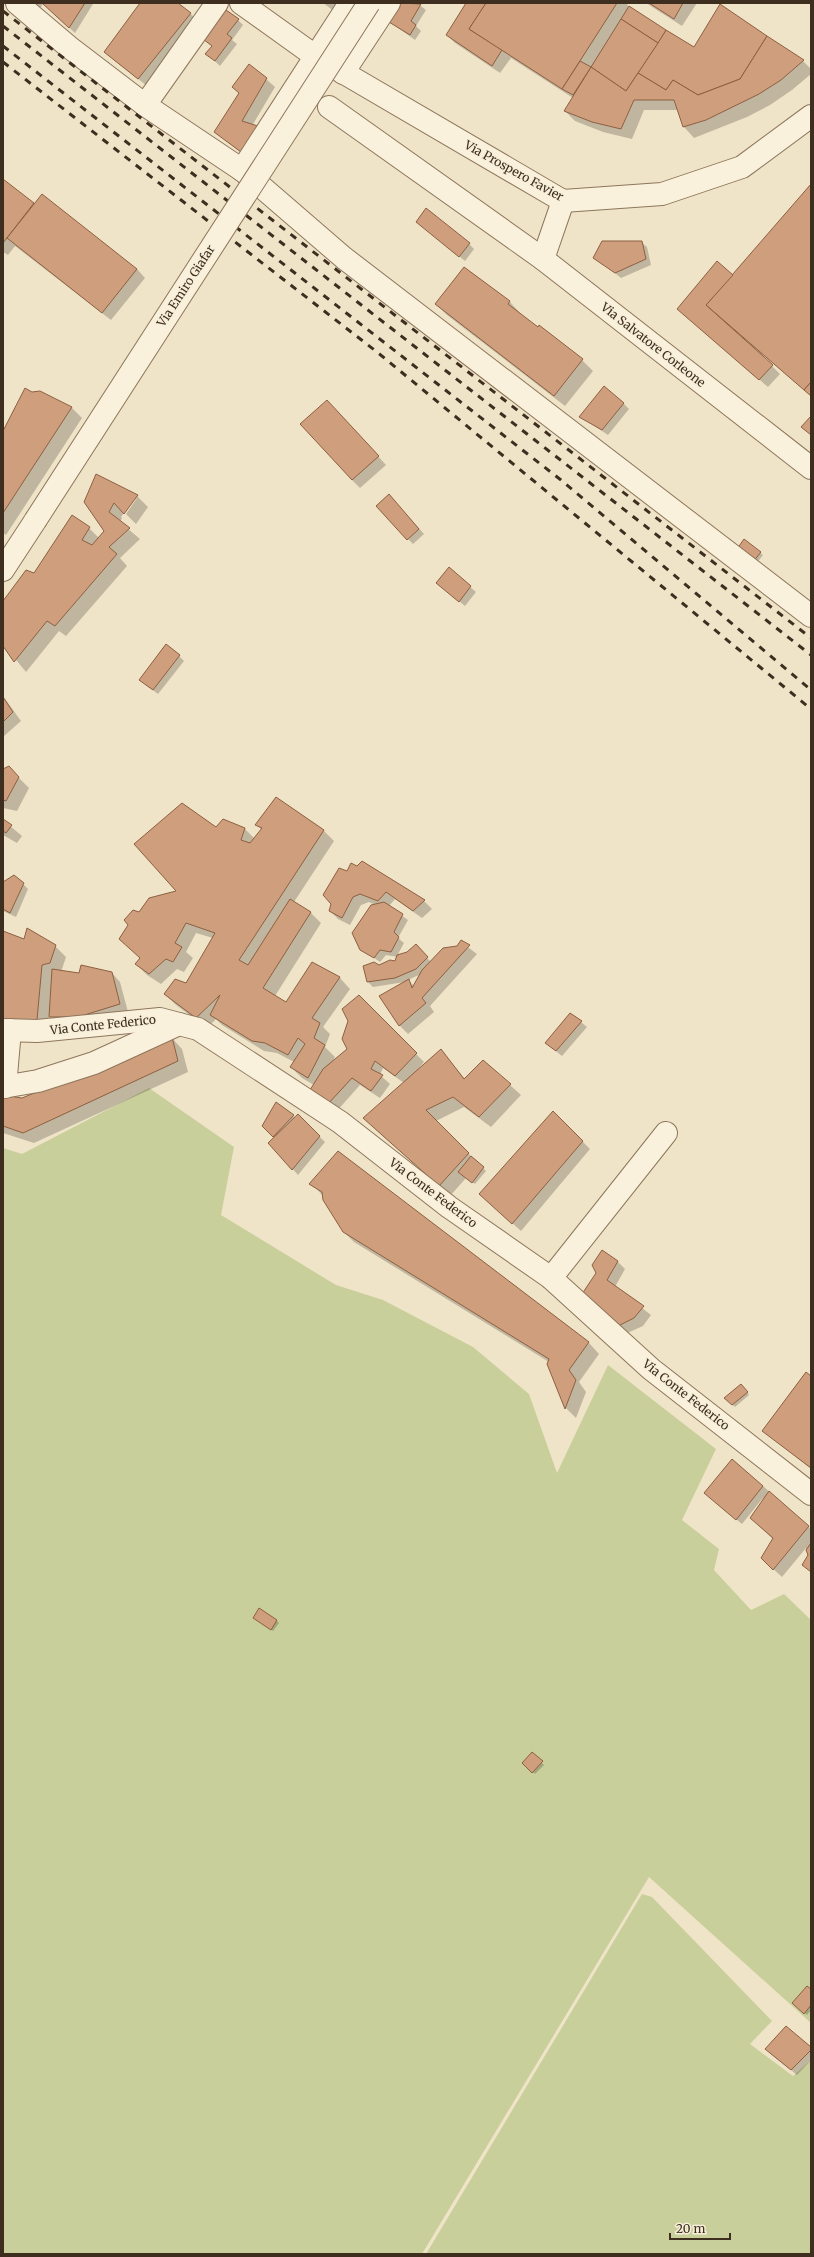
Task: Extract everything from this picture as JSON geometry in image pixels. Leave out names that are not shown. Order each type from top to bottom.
[{"type":"street","points":[[16,3],[69,47],[145,105],[242,170],[344,258],[811,616]]},
{"type":"street","points":[[145,105],[217,3]]},
{"type":"street","name":"Via Prospero Favier","points":[[241,3],[315,56],[563,201],[662,194],[742,167],[811,116]]},
{"type":"street","points":[[242,170],[350,3]]},
{"type":"street","name":"Via Emiro Giafar","points":[[3,570],[369,3]]},
{"type":"street","points":[[343,73],[389,3]]},
{"type":"street","name":"Via Salvatore Corleone","points":[[329,107],[543,259],[811,468]]},
{"type":"street","points":[[543,259],[563,201]]},
{"type":"street","name":"Via Conte Federico","points":[[7,1030],[37,1031],[160,1019],[198,1029],[340,1122],[449,1207],[551,1278],[651,1369],[811,1494]]},
{"type":"street","points":[[7,1030],[4,1087],[38,1081],[94,1063],[179,1024]]},
{"type":"street","points":[[551,1278],[666,1133]]},
{"type":"green space","points":[[149,1088],[234,1147],[221,1215],[336,1285],[383,1300],[473,1347],[529,1394],[557,1473],[608,1365],[716,1449],[682,1520],[719,1549],[714,1570],[751,1610],[784,1594],[811,1620],[811,2023],[649,1877],[422,2254],[3,2254],[3,1148],[22,1154]]},
{"type":"green space","points":[[642,1894],[652,1897],[772,2021],[750,2044],[793,2076],[811,2060],[811,2254],[426,2254]]},
{"type":"building","points":[[42,3],[85,3],[69,28]]},
{"type":"building","points":[[140,3],[178,3],[191,13],[138,79],[104,52]]},
{"type":"building","points":[[401,3],[421,4],[411,21],[416,25],[410,35],[389,22]]},
{"type":"building","points":[[466,3],[486,3],[469,29],[502,50],[492,66],[446,35]]},
{"type":"building","points":[[486,3],[617,3],[562,89],[469,29]]},
{"type":"building","points":[[649,3],[683,3],[674,19]]},
{"type":"building","points":[[720,4],[767,36],[740,79],[698,95],[673,80],[666,90],[638,73],[666,30],[694,47]]},
{"type":"building","points":[[629,6],[666,30],[658,43],[621,19]]},
{"type":"building","points":[[226,10],[239,19],[227,34],[232,38],[215,61],[205,54],[212,46],[203,39]]},
{"type":"building","points":[[621,19],[658,43],[626,91],[591,67]]},
{"type":"building","points":[[767,36],[804,60],[781,80],[759,94],[706,120],[683,127],[674,100],[634,100],[621,129],[592,122],[564,111],[591,67],[626,91],[638,73],[666,90],[673,80],[698,95],[740,79]]},
{"type":"building","points":[[580,61],[591,67],[573,95],[562,89]]},
{"type":"building","points":[[249,64],[267,78],[242,121],[261,127],[245,155],[214,132],[239,93],[232,87]]},
{"type":"building","points":[[3,179],[34,203],[3,243]]},
{"type":"building","points":[[811,184],[811,382],[804,390],[706,305]]},
{"type":"building","points":[[42,194],[137,269],[102,313],[7,238]]},
{"type":"building","points":[[426,208],[470,243],[459,257],[416,222]]},
{"type":"building","points":[[602,241],[642,241],[646,259],[615,273],[593,258]]},
{"type":"building","points":[[717,261],[733,275],[706,305],[773,365],[759,380],[677,309]]},
{"type":"building","points":[[464,267],[510,301],[508,304],[538,327],[539,325],[583,359],[554,396],[435,304]]},
{"type":"building","points":[[811,382],[811,396],[804,390]]},
{"type":"building","points":[[604,386],[624,403],[602,430],[579,417]]},
{"type":"building","points":[[25,388],[32,392],[40,391],[72,407],[3,513],[3,431]]},
{"type":"building","points":[[327,400],[379,456],[352,480],[300,424]]},
{"type":"building","points":[[811,416],[811,435],[801,427]]},
{"type":"building","points":[[96,474],[138,495],[124,514],[114,503],[109,512],[130,528],[109,547],[117,554],[55,626],[47,621],[14,662],[3,646],[3,601],[26,570],[34,573],[72,515],[90,527],[82,540],[92,545],[104,531],[84,502]]},
{"type":"building","points":[[389,494],[419,529],[407,540],[376,506]]},
{"type":"building","points":[[744,539],[761,552],[753,562],[737,549]]},
{"type":"building","points":[[449,567],[471,586],[459,602],[436,583]]},
{"type":"building","points":[[166,644],[180,655],[153,690],[139,680]]},
{"type":"building","points":[[3,697],[13,712],[3,722]]},
{"type":"building","points":[[9,766],[19,777],[6,801],[3,800],[3,769]]},
{"type":"building","points":[[276,797],[324,830],[239,960],[248,965],[290,899],[311,912],[263,988],[286,1002],[312,962],[340,977],[312,1018],[320,1023],[314,1038],[325,1045],[308,1078],[290,1067],[305,1044],[298,1038],[288,1055],[265,1043],[252,1041],[210,1015],[220,995],[196,1018],[164,994],[175,979],[186,983],[215,933],[186,923],[175,943],[182,947],[173,962],[166,959],[149,974],[135,964],[140,958],[119,939],[128,925],[124,920],[133,910],[139,912],[149,898],[176,891],[134,844],[182,803],[216,827],[223,819],[245,828],[241,840],[250,843],[262,828],[255,825]]},
{"type":"building","points":[[3,819],[12,825],[6,833],[3,831]]},
{"type":"building","points":[[362,861],[425,900],[413,911],[386,892],[378,901],[360,894],[353,897],[342,918],[329,911],[331,904],[323,895],[339,868],[347,871],[351,863],[357,866]]},
{"type":"building","points":[[14,875],[24,883],[10,913],[3,909],[3,882]]},
{"type":"building","points":[[384,902],[403,914],[394,932],[399,937],[391,952],[380,950],[374,958],[360,950],[352,933],[371,905]]},
{"type":"building","points":[[27,928],[56,945],[50,963],[42,965],[37,1020],[3,1019],[3,931],[24,939]]},
{"type":"building","points":[[461,940],[470,945],[422,998],[426,1003],[399,1026],[379,996],[409,979],[412,988],[422,970],[443,948],[457,946]]},
{"type":"building","points":[[416,944],[428,957],[416,969],[395,978],[367,982],[363,966],[374,962],[379,965],[390,960],[395,961],[397,955],[407,952]]},
{"type":"building","points":[[81,965],[112,972],[120,1004],[78,1017],[49,1017],[52,969],[79,973]]},
{"type":"building","points":[[359,995],[417,1053],[395,1076],[375,1061],[371,1069],[383,1075],[371,1091],[352,1078],[327,1105],[310,1090],[323,1069],[347,1049],[342,1039],[348,1021],[342,1009]]},
{"type":"building","points":[[570,1013],[582,1021],[556,1051],[545,1043]]},
{"type":"building","points":[[172,1037],[178,1061],[23,1133],[3,1126],[3,1095],[22,1098]]},
{"type":"building","points":[[441,1049],[464,1079],[483,1060],[511,1084],[479,1117],[453,1097],[426,1110],[469,1153],[439,1186],[363,1118]]},
{"type":"building","points":[[276,1102],[294,1115],[273,1137],[262,1126]]},
{"type":"building","points":[[553,1111],[583,1141],[512,1224],[479,1194]]},
{"type":"building","points":[[298,1114],[320,1136],[292,1170],[268,1143]]},
{"type":"building","points":[[338,1151],[589,1342],[569,1370],[576,1380],[565,1409],[547,1364],[549,1359],[343,1232],[323,1200],[322,1192],[309,1184]]},
{"type":"building","points":[[471,1156],[484,1167],[472,1183],[458,1172]]},
{"type":"building","points":[[602,1250],[618,1261],[607,1280],[644,1306],[634,1318],[616,1327],[582,1294],[596,1273],[592,1265]]},
{"type":"building","points":[[806,1372],[811,1376],[811,1468],[762,1431]]},
{"type":"building","points":[[741,1384],[748,1392],[732,1405],[724,1398]]},
{"type":"building","points":[[732,1459],[763,1486],[736,1520],[704,1493]]},
{"type":"building","points":[[769,1491],[809,1526],[773,1570],[761,1558],[773,1538],[750,1518]]},
{"type":"building","points":[[811,1543],[811,1572],[802,1565],[808,1555],[806,1550]]},
{"type":"building","points":[[259,1608],[277,1620],[271,1630],[253,1618]]},
{"type":"building","points":[[532,1752],[543,1761],[532,1773],[522,1763]]},
{"type":"building","points":[[807,1986],[811,1989],[811,2005],[804,2014],[792,2003]]},
{"type":"building","points":[[786,2026],[811,2047],[811,2050],[791,2070],[765,2049]]},
{"type":"railway","points":[[3,11],[811,638]]},
{"type":"railway","points":[[3,26],[811,655]]},
{"type":"railway","points":[[3,46],[561,480],[811,690]]},
{"type":"railway","points":[[3,62],[377,352],[811,709]]}]
